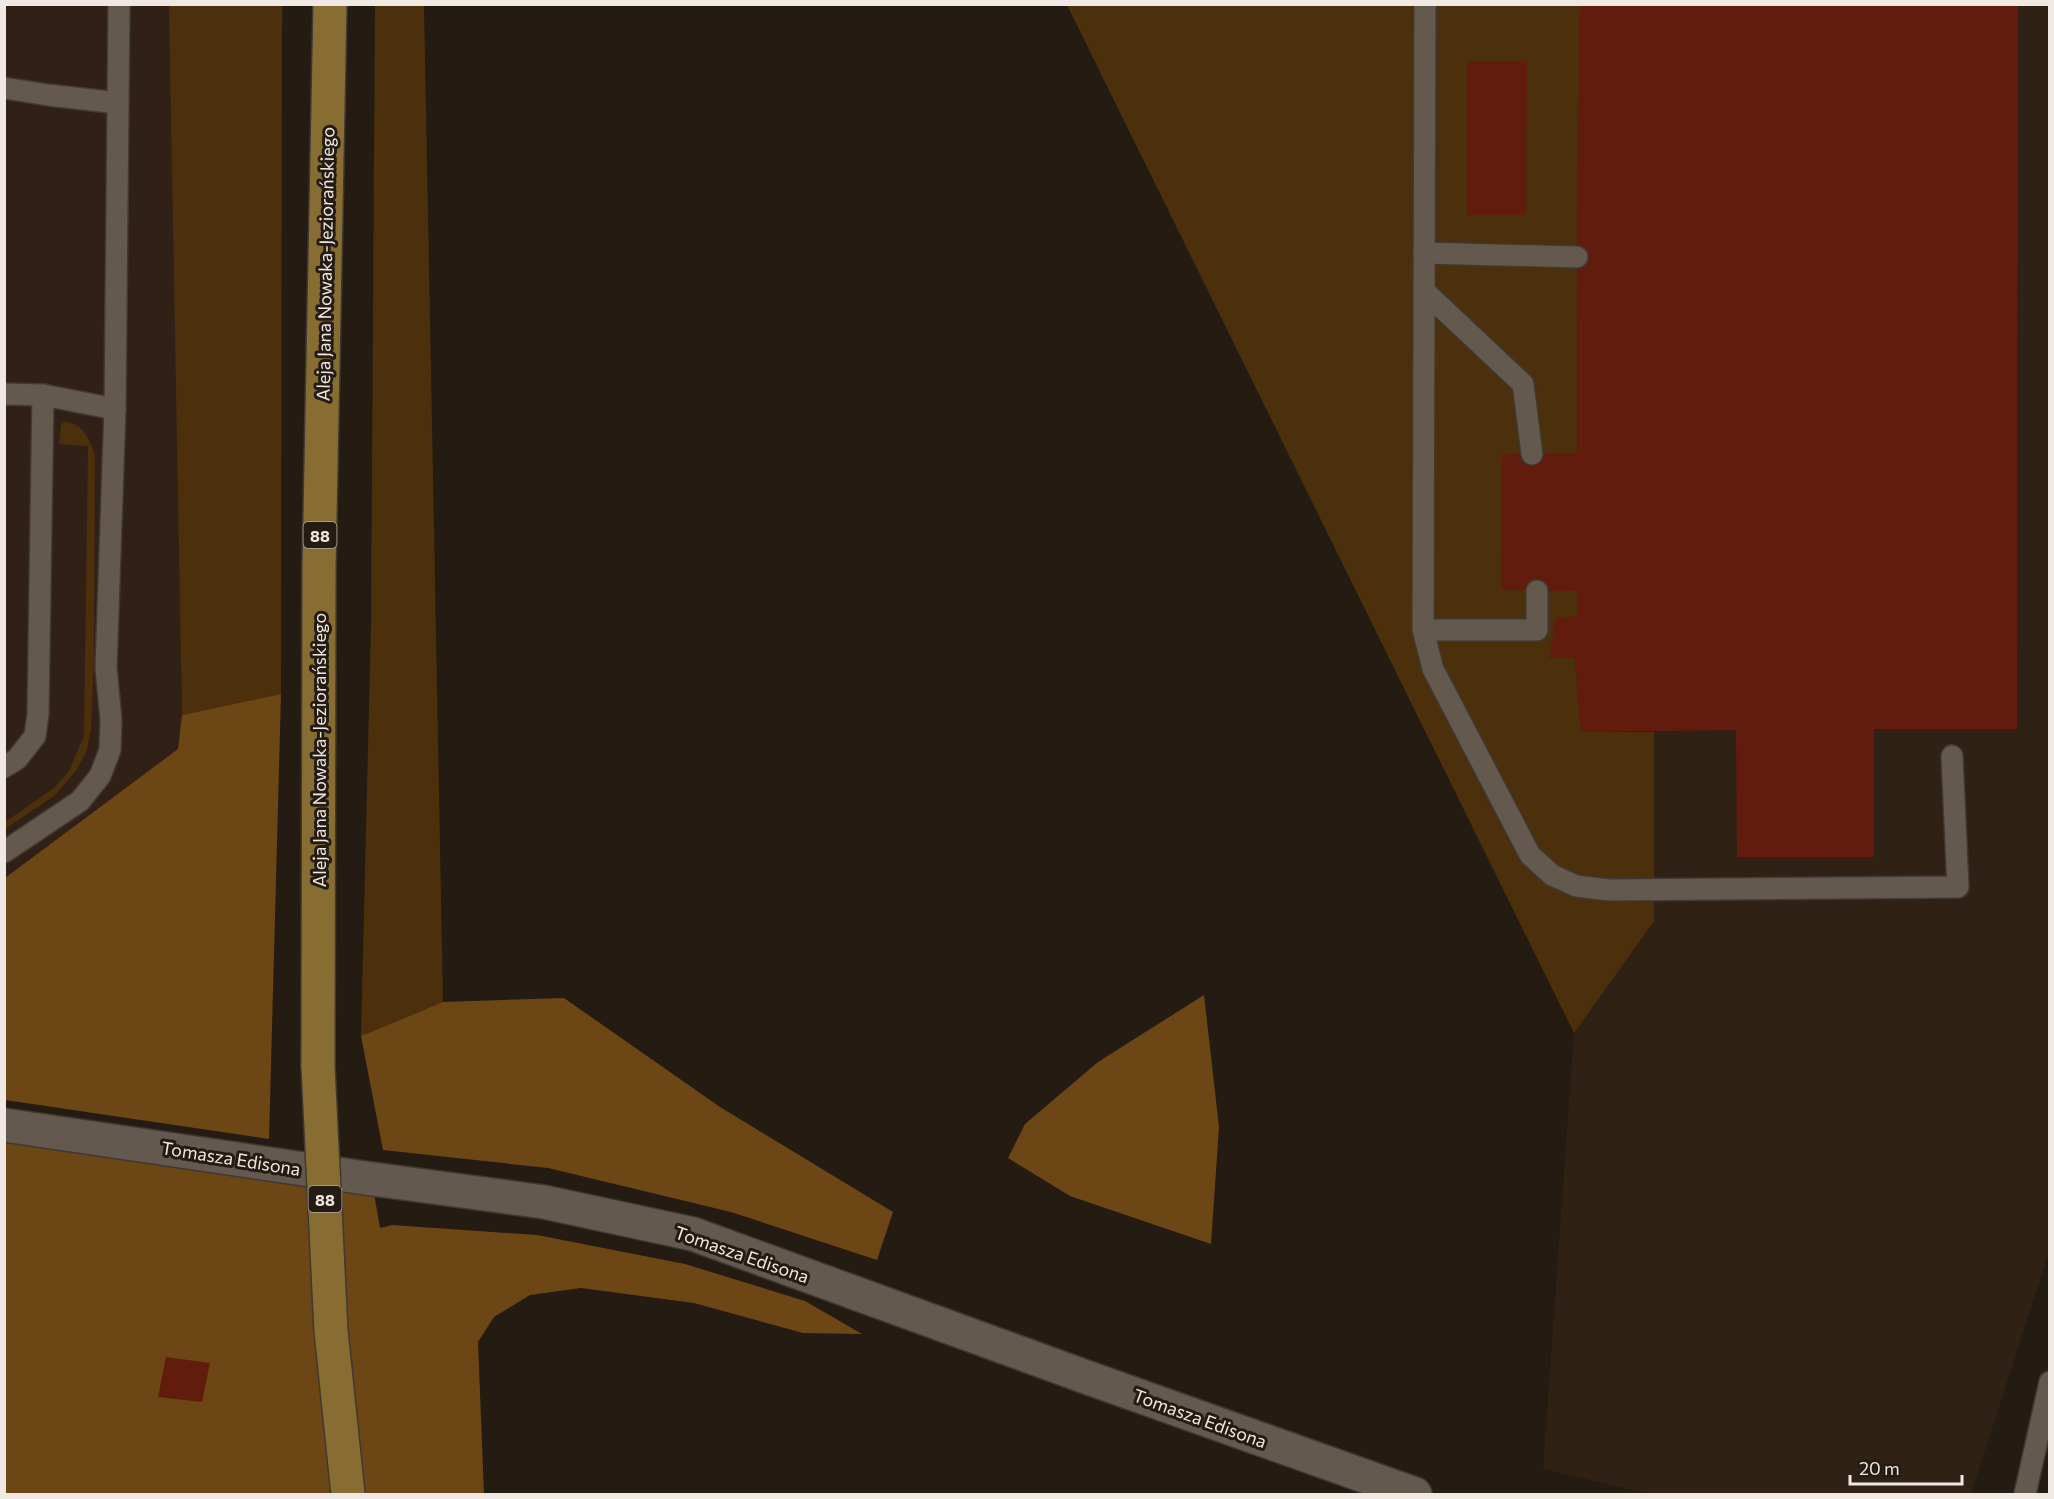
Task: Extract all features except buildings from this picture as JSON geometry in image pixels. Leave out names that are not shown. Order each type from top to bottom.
[{"type":"main road","name":"Aleja Jana Nowaka-Jeziorańskiego","points":[[330,4],[319,568],[318,1066],[331,1331],[348,1494]]},
{"type":"street","name":"Tomasza Edisona","points":[[4,1125],[331,1174],[544,1202],[693,1234],[1415,1494]]},
{"type":"lane","points":[[4,852],[80,801],[100,776],[110,750],[111,720],[106,668],[115,409],[119,4]]},
{"type":"lane","points":[[1425,4],[1423,630],[1433,669],[1530,855],[1551,875],[1576,886],[1609,890],[1958,887],[1952,756]]},
{"type":"lane","points":[[4,88],[118,103]]},
{"type":"lane","points":[[1424,253],[1577,257]]},
{"type":"lane","points":[[1424,291],[1523,384],[1532,454]]},
{"type":"lane","points":[[4,394],[43,395],[115,409]]},
{"type":"lane","points":[[4,767],[17,759],[35,736],[38,714],[43,395]]},
{"type":"lane","points":[[1423,630],[1538,630],[1537,591]]},
{"type":"lane","points":[[2025,1494],[2049,1382]]},
{"type":"shaded area","points":[[5,5],[174,5],[182,715],[178,749],[5,879]]},
{"type":"shaded area","points":[[169,5],[282,5],[281,694],[182,715]]},
{"type":"shaded area","points":[[375,5],[424,5],[443,1002],[361,1036],[371,624]]},
{"type":"shaded area","points":[[1067,5],[2049,5],[2049,1252],[1971,1494],[1651,1494],[1543,1469],[1574,1033]]},
{"type":"shaded area","points":[[1067,5],[1580,5],[1577,257],[1578,616],[1575,658],[1581,732],[1654,732],[1654,921],[1574,1033]]},
{"type":"shaded area","points":[[64,422],[81,428],[95,455],[94,658],[91,729],[87,750],[76,771],[54,796],[5,829],[5,822],[54,788],[69,771],[84,736],[88,446],[59,444],[61,425]]},
{"type":"shaded area","points":[[281,694],[269,1139],[5,1100],[5,878],[178,749],[182,715]]},
{"type":"shaded area","points":[[1204,995],[1219,1127],[1211,1244],[1070,1196],[1008,1158],[1025,1124],[1098,1062]]},
{"type":"shaded area","points":[[564,998],[720,1107],[893,1212],[877,1260],[731,1212],[548,1168],[383,1150],[361,1036],[443,1002]]},
{"type":"shaded area","points":[[5,1125],[365,1178],[375,1199],[380,1228],[392,1225],[537,1235],[685,1264],[805,1301],[862,1334],[803,1333],[694,1303],[581,1288],[530,1295],[494,1317],[478,1342],[484,1494],[5,1494]]}]
